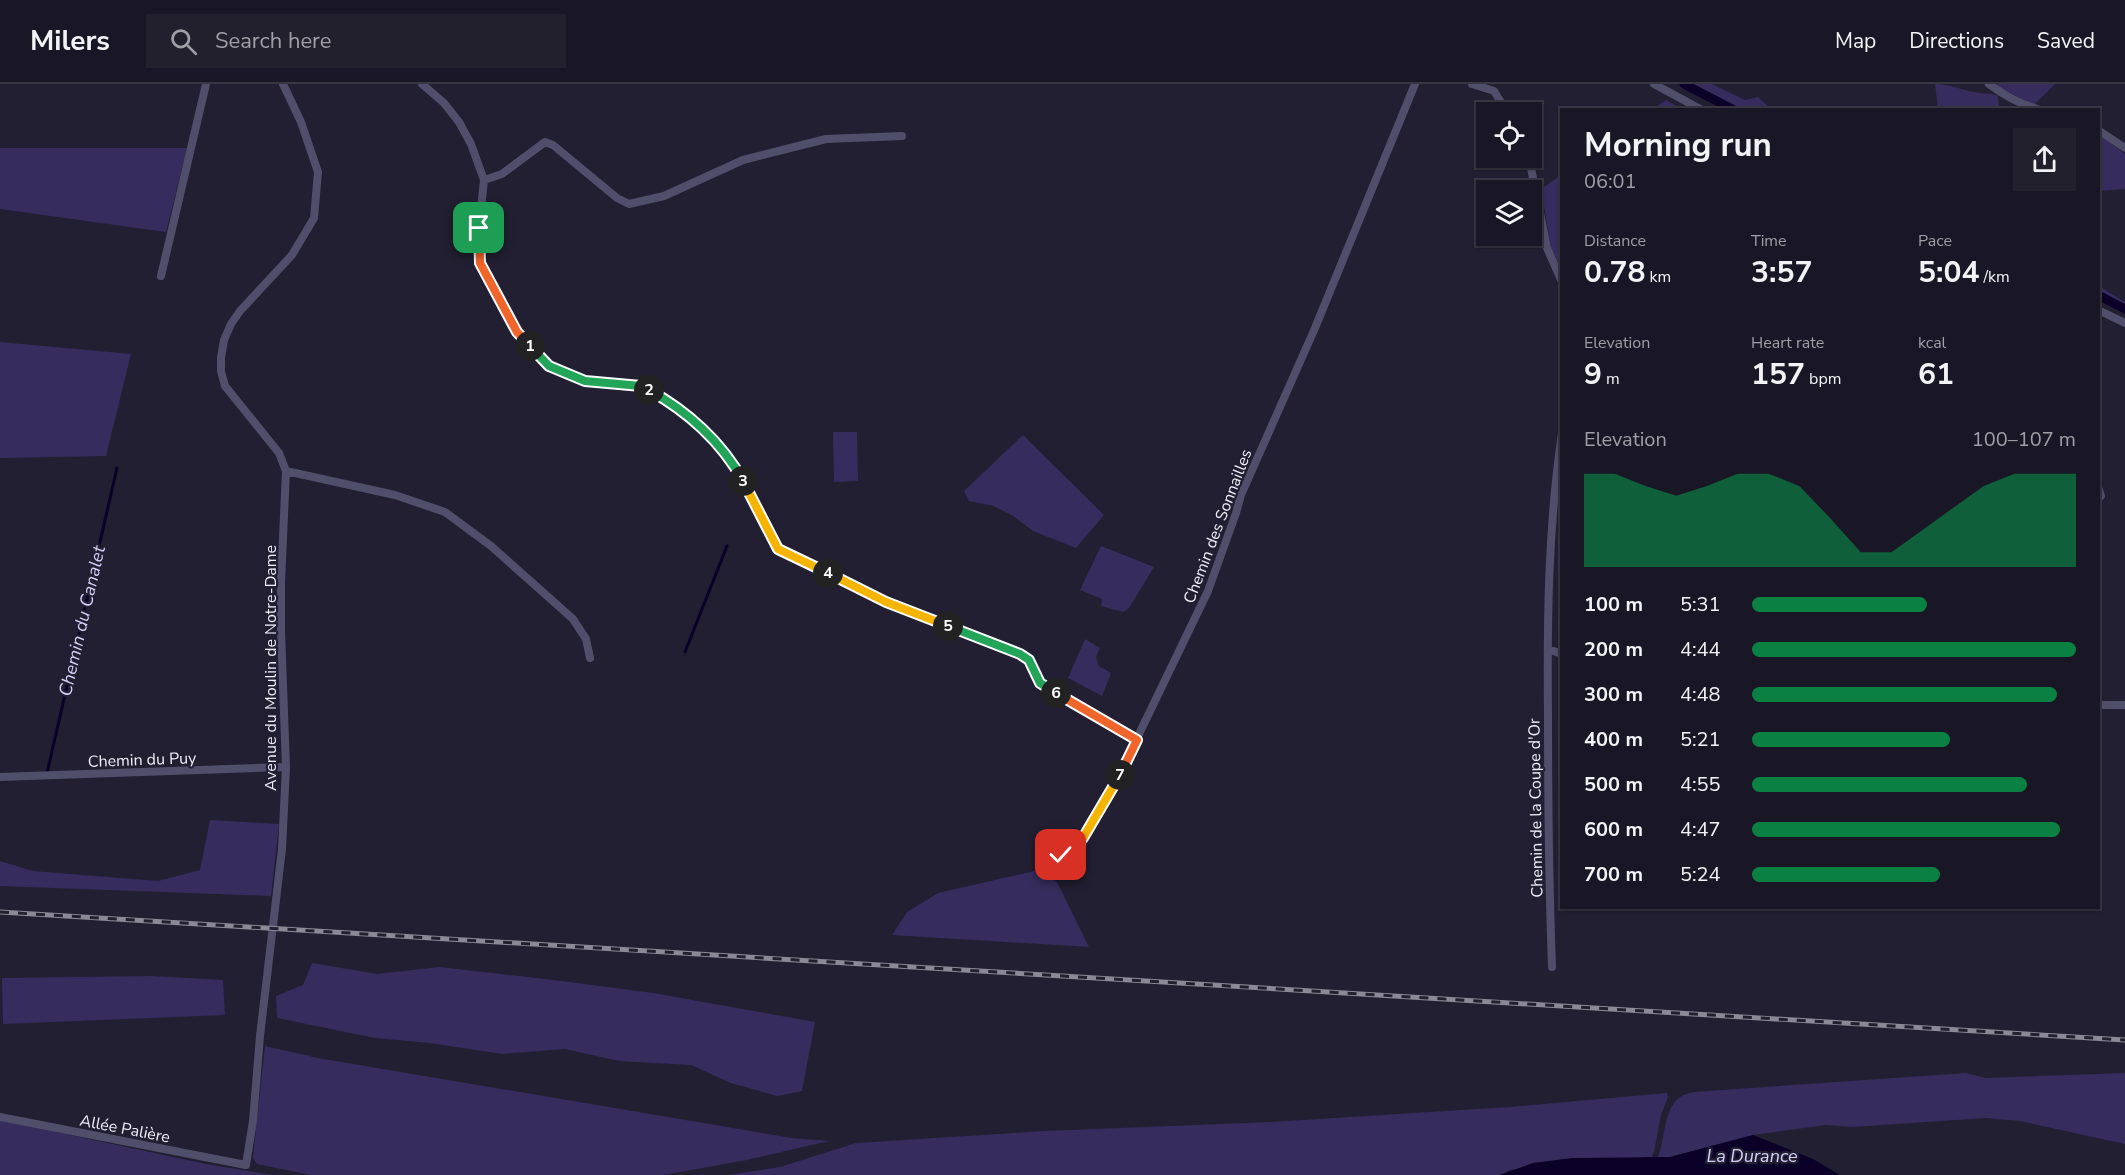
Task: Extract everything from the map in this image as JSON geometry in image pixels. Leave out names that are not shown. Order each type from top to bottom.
[{"type":"street","points":[[161,276],[206,84]]},
{"type":"street","name":"Avenue du Moulin de Notre-Dame","points":[[246,1165],[253,1121],[260,1036],[282,849],[286,767],[281,631],[286,471],[279,453],[225,386],[221,365],[224,340],[231,324],[240,311],[292,255],[314,218],[318,172],[301,122],[283,84]]},
{"type":"street","points":[[422,84],[444,103],[459,122],[471,144],[484,180],[479,228],[480,263],[517,332],[549,366],[585,381],[641,386],[667,400],[709,434],[739,473],[778,549],[886,602],[1020,654],[1029,660],[1040,683],[1137,740]]},
{"type":"street","name":"Chemin des Sonnailles","points":[[1054,859],[1083,838],[1113,788],[1208,591],[1241,495],[1315,328],[1415,84]]},
{"type":"street","points":[[1472,84],[1497,87],[1503,102]]},
{"type":"street","points":[[1654,84],[1698,108]]},
{"type":"street","points":[[1989,84],[2006,97],[2033,108]]},
{"type":"street","points":[[2100,131],[2125,148]]},
{"type":"street","points":[[484,180],[502,174],[539,144],[545,142],[553,145],[617,198],[630,204],[641,203],[664,196],[743,160],[825,139],[902,136]]},
{"type":"street","points":[[1531,168],[1547,248],[1560,277]]},
{"type":"street","points":[[2100,311],[2125,323]]},
{"type":"street","name":"Chemin de la Coupe d'Or","points":[[1552,967],[1548,855],[1548,649],[1550,545],[1560,452]]},
{"type":"street","points":[[286,471],[395,495],[445,512],[491,546],[573,619],[586,639],[590,658]]},
{"type":"street","points":[[1548,649],[1560,653]]},
{"type":"street","points":[[2100,705],[2125,705]]},
{"type":"street","name":"Chemin du Puy","points":[[0,777],[286,767]]},
{"type":"street","name":"Allée Palière","points":[[0,1117],[246,1165]]},
{"type":"shaded area","points":[[1688,84],[1712,84],[1745,100],[1758,97],[1770,108],[1736,108]]},
{"type":"shaded area","points":[[1935,84],[1998,96],[1999,108],[1938,108]]},
{"type":"shaded area","points":[[1997,84],[2055,84],[2034,105]]},
{"type":"shaded area","points":[[1666,100],[1680,108],[1654,108]]},
{"type":"shaded area","points":[[2100,135],[2125,154],[2125,189],[2100,191]]},
{"type":"shaded area","points":[[0,148],[187,148],[166,232],[0,209]]},
{"type":"shaded area","points":[[1560,176],[1560,266],[1551,248],[1542,188]]},
{"type":"shaded area","points":[[2100,287],[2125,302],[2125,306],[2100,294]]},
{"type":"shaded area","points":[[0,342],[131,354],[106,456],[0,458]]},
{"type":"shaded area","points":[[833,432],[857,432],[858,481],[834,482]]},
{"type":"shaded area","points":[[1023,435],[1104,515],[1076,548],[1033,531],[1013,516],[994,506],[969,501],[964,491]]},
{"type":"shaded area","points":[[1101,546],[1154,567],[1129,608],[1123,612],[1101,606],[1102,599],[1080,590]]},
{"type":"shaded area","points":[[1085,639],[1100,648],[1096,657],[1099,666],[1111,673],[1102,696],[1068,678]]},
{"type":"shaded area","points":[[210,820],[279,824],[271,896],[0,886],[0,861],[33,871],[158,881],[200,870]]},
{"type":"shaded area","points":[[1039,870],[1057,882],[1089,947],[892,935],[907,912],[938,893]]},
{"type":"shaded area","points":[[312,963],[377,974],[439,967],[562,981],[653,993],[815,1022],[802,1091],[777,1096],[731,1083],[691,1065],[619,1061],[565,1049],[502,1054],[430,1043],[375,1038],[277,1018],[276,996],[303,985]]},
{"type":"shaded area","points":[[151,976],[223,980],[225,1015],[3,1024],[2,978]]},
{"type":"shaded area","points":[[265,1046],[318,1058],[792,1138],[829,1141],[747,1160],[663,1175],[311,1175],[257,1164],[253,1158]]},
{"type":"shaded area","points":[[1966,1073],[1985,1078],[2125,1073],[2125,1144],[2020,1121],[1985,1118],[1853,1127],[1826,1125],[1753,1135],[1670,1157],[1658,1157],[1670,1110],[1679,1098],[1691,1092]]},
{"type":"shaded area","points":[[1667,1093],[1668,1097],[1661,1115],[1652,1157],[1510,1170],[1500,1175],[728,1175],[780,1167],[856,1143],[1044,1131],[1271,1122],[1509,1107]]},
{"type":"shaded area","points":[[0,1120],[206,1164],[273,1175],[0,1175]]},
{"type":"water","name":"La Durance","points":[[1753,1135],[1813,1159],[1840,1175],[1500,1175],[1533,1163],[1572,1158],[1670,1157]]},
{"type":"waterway","points":[[1684,84],[1730,108]]},
{"type":"waterway","points":[[2100,296],[2125,309]]},
{"type":"waterway","name":"Chemin du Canalet","points":[[47,773],[117,468]]},
{"type":"waterway","points":[[685,652],[727,546]]},
{"type":"railway","points":[[0,912],[2125,1040]]},
{"type":"route","points":[[479,228],[480,263],[517,332],[549,366],[585,381],[641,386],[667,400],[709,434],[739,473],[778,549],[886,602],[1020,654],[1029,660],[1040,683],[1137,740],[1090,828],[1083,838],[1061,855]]}]
